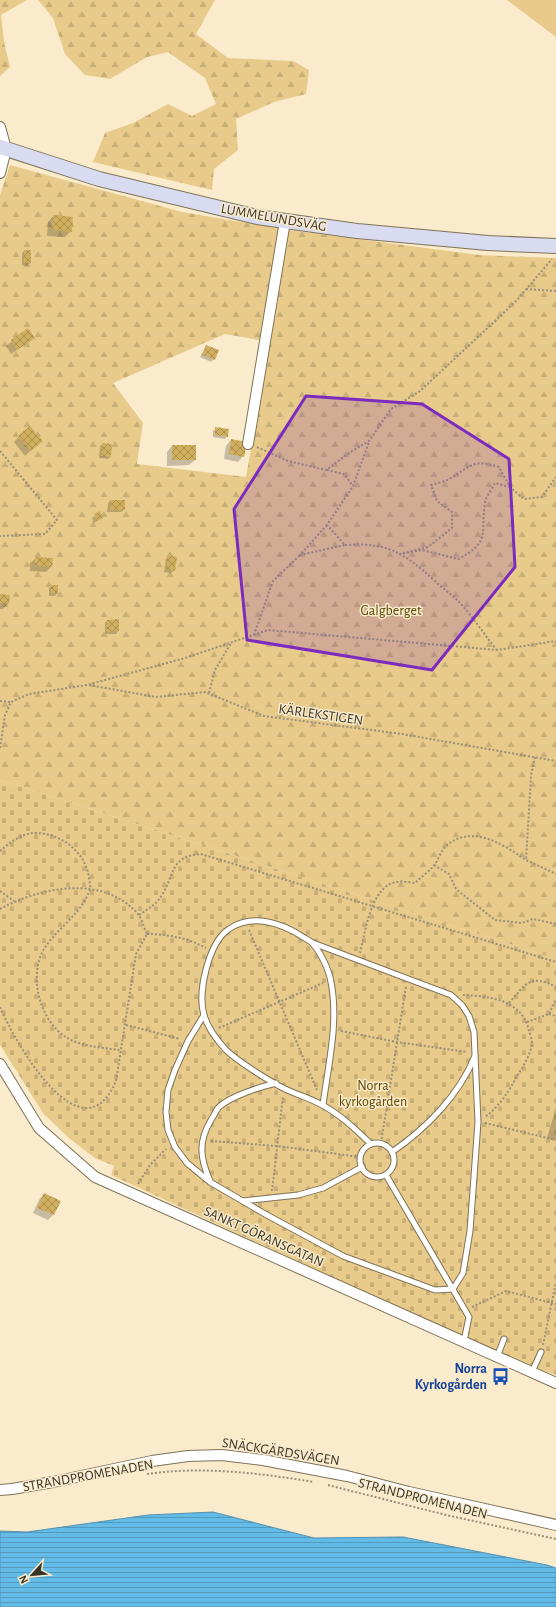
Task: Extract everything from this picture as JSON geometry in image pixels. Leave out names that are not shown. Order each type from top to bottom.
[{"type":"main road","name":"LUMMELUNDSVÄG","points":[[3,148],[99,179],[257,217],[357,231],[488,243],[556,246]]},
{"type":"street","points":[[0,127],[3,148],[0,173]]},
{"type":"street","points":[[248,444],[285,221]]},
{"type":"street","name":"SANKT GÖRANSGATAN","points":[[0,1064],[39,1128],[95,1177],[134,1193],[556,1383]]},
{"type":"street","name":"SNÄCKGÄRDSVÄGEN","points":[[0,1490],[53,1482],[152,1461],[188,1456],[222,1455],[263,1460],[347,1476],[409,1492],[556,1525]]},
{"type":"lane","points":[[371,1144],[343,1119],[323,1105],[284,1088],[225,1049],[212,1031],[204,1015],[204,979],[212,952],[220,938],[230,928],[245,922],[258,920],[276,923],[294,931],[313,943],[451,995],[462,1005],[469,1016],[474,1032],[476,1053],[478,1122],[468,1238],[463,1273],[453,1289]]},
{"type":"lane","points":[[313,943],[331,980],[334,1000],[323,1105]]},
{"type":"lane","points":[[204,1015],[188,1041],[168,1090],[166,1112],[168,1130],[176,1148],[186,1164],[210,1182],[343,1256],[435,1290],[453,1289]]},
{"type":"lane","points":[[392,1152],[429,1122],[454,1094],[469,1072],[476,1053]]},
{"type":"lane","points":[[210,1182],[202,1163],[202,1140],[207,1128],[220,1107],[256,1088],[276,1083]]},
{"type":"lane","points":[[381,1143],[386,1145],[392,1152],[394,1157],[393,1167],[386,1175],[375,1177],[365,1172],[362,1168],[360,1156],[366,1147],[371,1144],[381,1143]]},
{"type":"lane","points":[[243,1201],[298,1195],[323,1188],[362,1168]]},
{"type":"lane","points":[[386,1175],[469,1318],[464,1341]]},
{"type":"lane","points":[[497,1357],[504,1338]]},
{"type":"lane","points":[[532,1373],[541,1352]]},
{"type":"path","points":[[254,634],[273,581],[300,555],[327,525],[354,486],[369,441],[391,409],[420,391],[493,323],[526,289],[556,254]]},
{"type":"path","points":[[526,289],[556,291]]},
{"type":"path","points":[[326,470],[352,451],[369,441]]},
{"type":"path","points":[[248,444],[288,461],[344,474],[354,486]]},
{"type":"path","points":[[0,450],[58,520],[45,534],[0,536]]},
{"type":"path","points":[[400,554],[428,547],[452,528],[452,512],[437,501],[431,485],[448,480],[465,468],[484,462],[499,467],[510,487],[524,499],[542,497],[556,477]]},
{"type":"path","points":[[400,554],[422,550],[458,559],[474,551],[484,536],[485,501],[495,483],[510,487]]},
{"type":"path","points":[[327,525],[345,545]]},
{"type":"path","points":[[300,555],[345,545],[365,544],[386,548],[400,554],[418,565],[460,603],[496,650]]},
{"type":"path","points":[[0,701],[11,702],[29,694],[88,685],[185,658],[268,630],[496,650],[556,641]]},
{"type":"path","points":[[209,694],[215,670],[231,642]]},
{"type":"path","name":"KÄRLEKSTIGEN","points":[[88,685],[156,697],[205,692],[264,716],[402,734],[556,761]]},
{"type":"path","points":[[0,748],[5,715],[11,702]]},
{"type":"path","points":[[526,860],[531,776],[536,757]]},
{"type":"path","points":[[0,851],[19,837],[34,833],[54,836],[66,841],[78,852],[88,870],[90,888],[71,919],[44,950],[37,970],[36,984],[47,1016],[57,1029],[72,1040],[88,1045],[120,1050]]},
{"type":"path","points":[[358,960],[372,907],[380,893],[391,884],[403,881],[414,883],[434,865],[446,846],[462,838],[482,836],[505,846],[526,860],[556,874]]},
{"type":"path","points":[[139,915],[154,906],[163,894],[173,868],[182,859],[190,855],[201,854],[556,962]]},
{"type":"path","points":[[434,865],[449,874],[456,889],[495,920],[522,923],[534,919],[556,924]]},
{"type":"path","points":[[0,909],[14,901],[37,894],[67,889],[90,888],[113,896],[130,907],[139,915],[147,934]]},
{"type":"path","points":[[0,891],[14,901]]},
{"type":"path","points":[[245,922],[323,1105]]},
{"type":"path","points":[[147,934],[166,934],[197,943],[212,952]]},
{"type":"path","points":[[0,1007],[27,1058],[42,1079],[69,1104],[79,1108],[96,1106],[110,1095],[116,1081],[136,954],[147,934]]},
{"type":"path","points":[[381,1143],[408,979]]},
{"type":"path","points":[[212,1031],[331,980]]},
{"type":"path","points":[[509,1003],[528,982],[535,980],[546,982],[556,987]]},
{"type":"path","points":[[451,995],[474,995],[498,999],[509,1003],[527,1022],[532,1042],[525,1063],[513,1084],[492,1112],[478,1122]]},
{"type":"path","points":[[548,1014],[556,999]]},
{"type":"path","points":[[527,1022],[548,1014],[556,1016]]},
{"type":"path","points":[[126,1025],[188,1041]]},
{"type":"path","points":[[332,1029],[397,1042],[476,1053]]},
{"type":"path","points":[[271,1198],[284,1088]]},
{"type":"path","points":[[478,1122],[556,1140]]},
{"type":"path","points":[[202,1140],[277,1146],[360,1156]]},
{"type":"path","points":[[134,1193],[150,1165],[165,1149],[176,1148]]},
{"type":"path","points":[[541,1352],[556,1282]]},
{"type":"path","points":[[465,1310],[506,1291],[556,1304]]},
{"type":"path","name":"STRANDPROMENADEN","points":[[141,1476],[183,1471],[230,1471],[321,1483]]},
{"type":"path","name":"STRANDPROMENADEN","points":[[327,1484],[440,1514],[556,1539]]},
{"type":"highlighted area","points":[[306,396],[422,404],[509,459],[515,567],[432,670],[247,640],[234,509]]},
{"type":"green space","points":[[0,0],[27,0],[1,15],[4,42],[10,67],[0,76]]},
{"type":"green space","points":[[38,0],[215,0],[196,34],[228,58],[293,61],[309,70],[306,94],[274,102],[236,119],[238,150],[214,169],[212,190],[93,162],[105,133],[133,123],[168,104],[192,116],[216,104],[205,78],[168,52],[147,57],[110,79],[85,75],[65,54],[53,18]]},
{"type":"green space","points":[[507,0],[556,0],[556,37]]},
{"type":"green space","name":"Galgberget","points":[[10,165],[182,212],[289,230],[479,255],[556,258],[556,959],[0,780],[0,195]],"holes":[[[225,334],[270,342],[246,477],[137,464],[143,423],[113,383]]]},
{"type":"green space","name":"Norra kyrkogården","points":[[0,780],[556,959],[556,1375],[540,1370],[449,1331],[111,1175],[114,1166],[95,1158],[70,1139],[43,1113],[0,1045]]},
{"type":"water","points":[[213,1512],[314,1538],[403,1537],[547,1565],[556,1568],[556,1607],[0,1607],[0,1531],[27,1532],[148,1515]]},
{"type":"building","points":[[53,215],[73,217],[72,232],[52,230]]},
{"type":"building","points":[[24,250],[31,250],[31,263],[24,263]]},
{"type":"building","points":[[28,328],[35,338],[17,350],[11,340]]},
{"type":"building","points":[[206,345],[219,350],[215,360],[202,355]]},
{"type":"building","points":[[30,426],[43,441],[31,451],[18,436]]},
{"type":"building","points":[[215,427],[229,429],[228,437],[215,435]]},
{"type":"building","points":[[231,439],[247,442],[244,457],[229,454]]},
{"type":"building","points":[[102,443],[112,444],[111,457],[101,456]]},
{"type":"building","points":[[172,445],[196,445],[196,460],[172,460]]},
{"type":"building","points":[[110,500],[125,500],[125,510],[110,510]]},
{"type":"building","points":[[100,511],[103,518],[97,521],[94,514]]},
{"type":"building","points":[[168,555],[177,557],[175,571],[166,570]]},
{"type":"building","points":[[35,557],[53,558],[52,567],[35,566]]},
{"type":"building","points":[[51,585],[58,585],[58,594],[51,593]]},
{"type":"building","points":[[0,594],[10,595],[9,604],[0,603]]},
{"type":"building","points":[[119,619],[119,631],[107,632],[107,620]]},
{"type":"building","points":[[44,1193],[61,1201],[54,1215],[37,1208]]},
{"type":"place","name":"Norra Kyrkogården","points":[[500,1376]]}]
